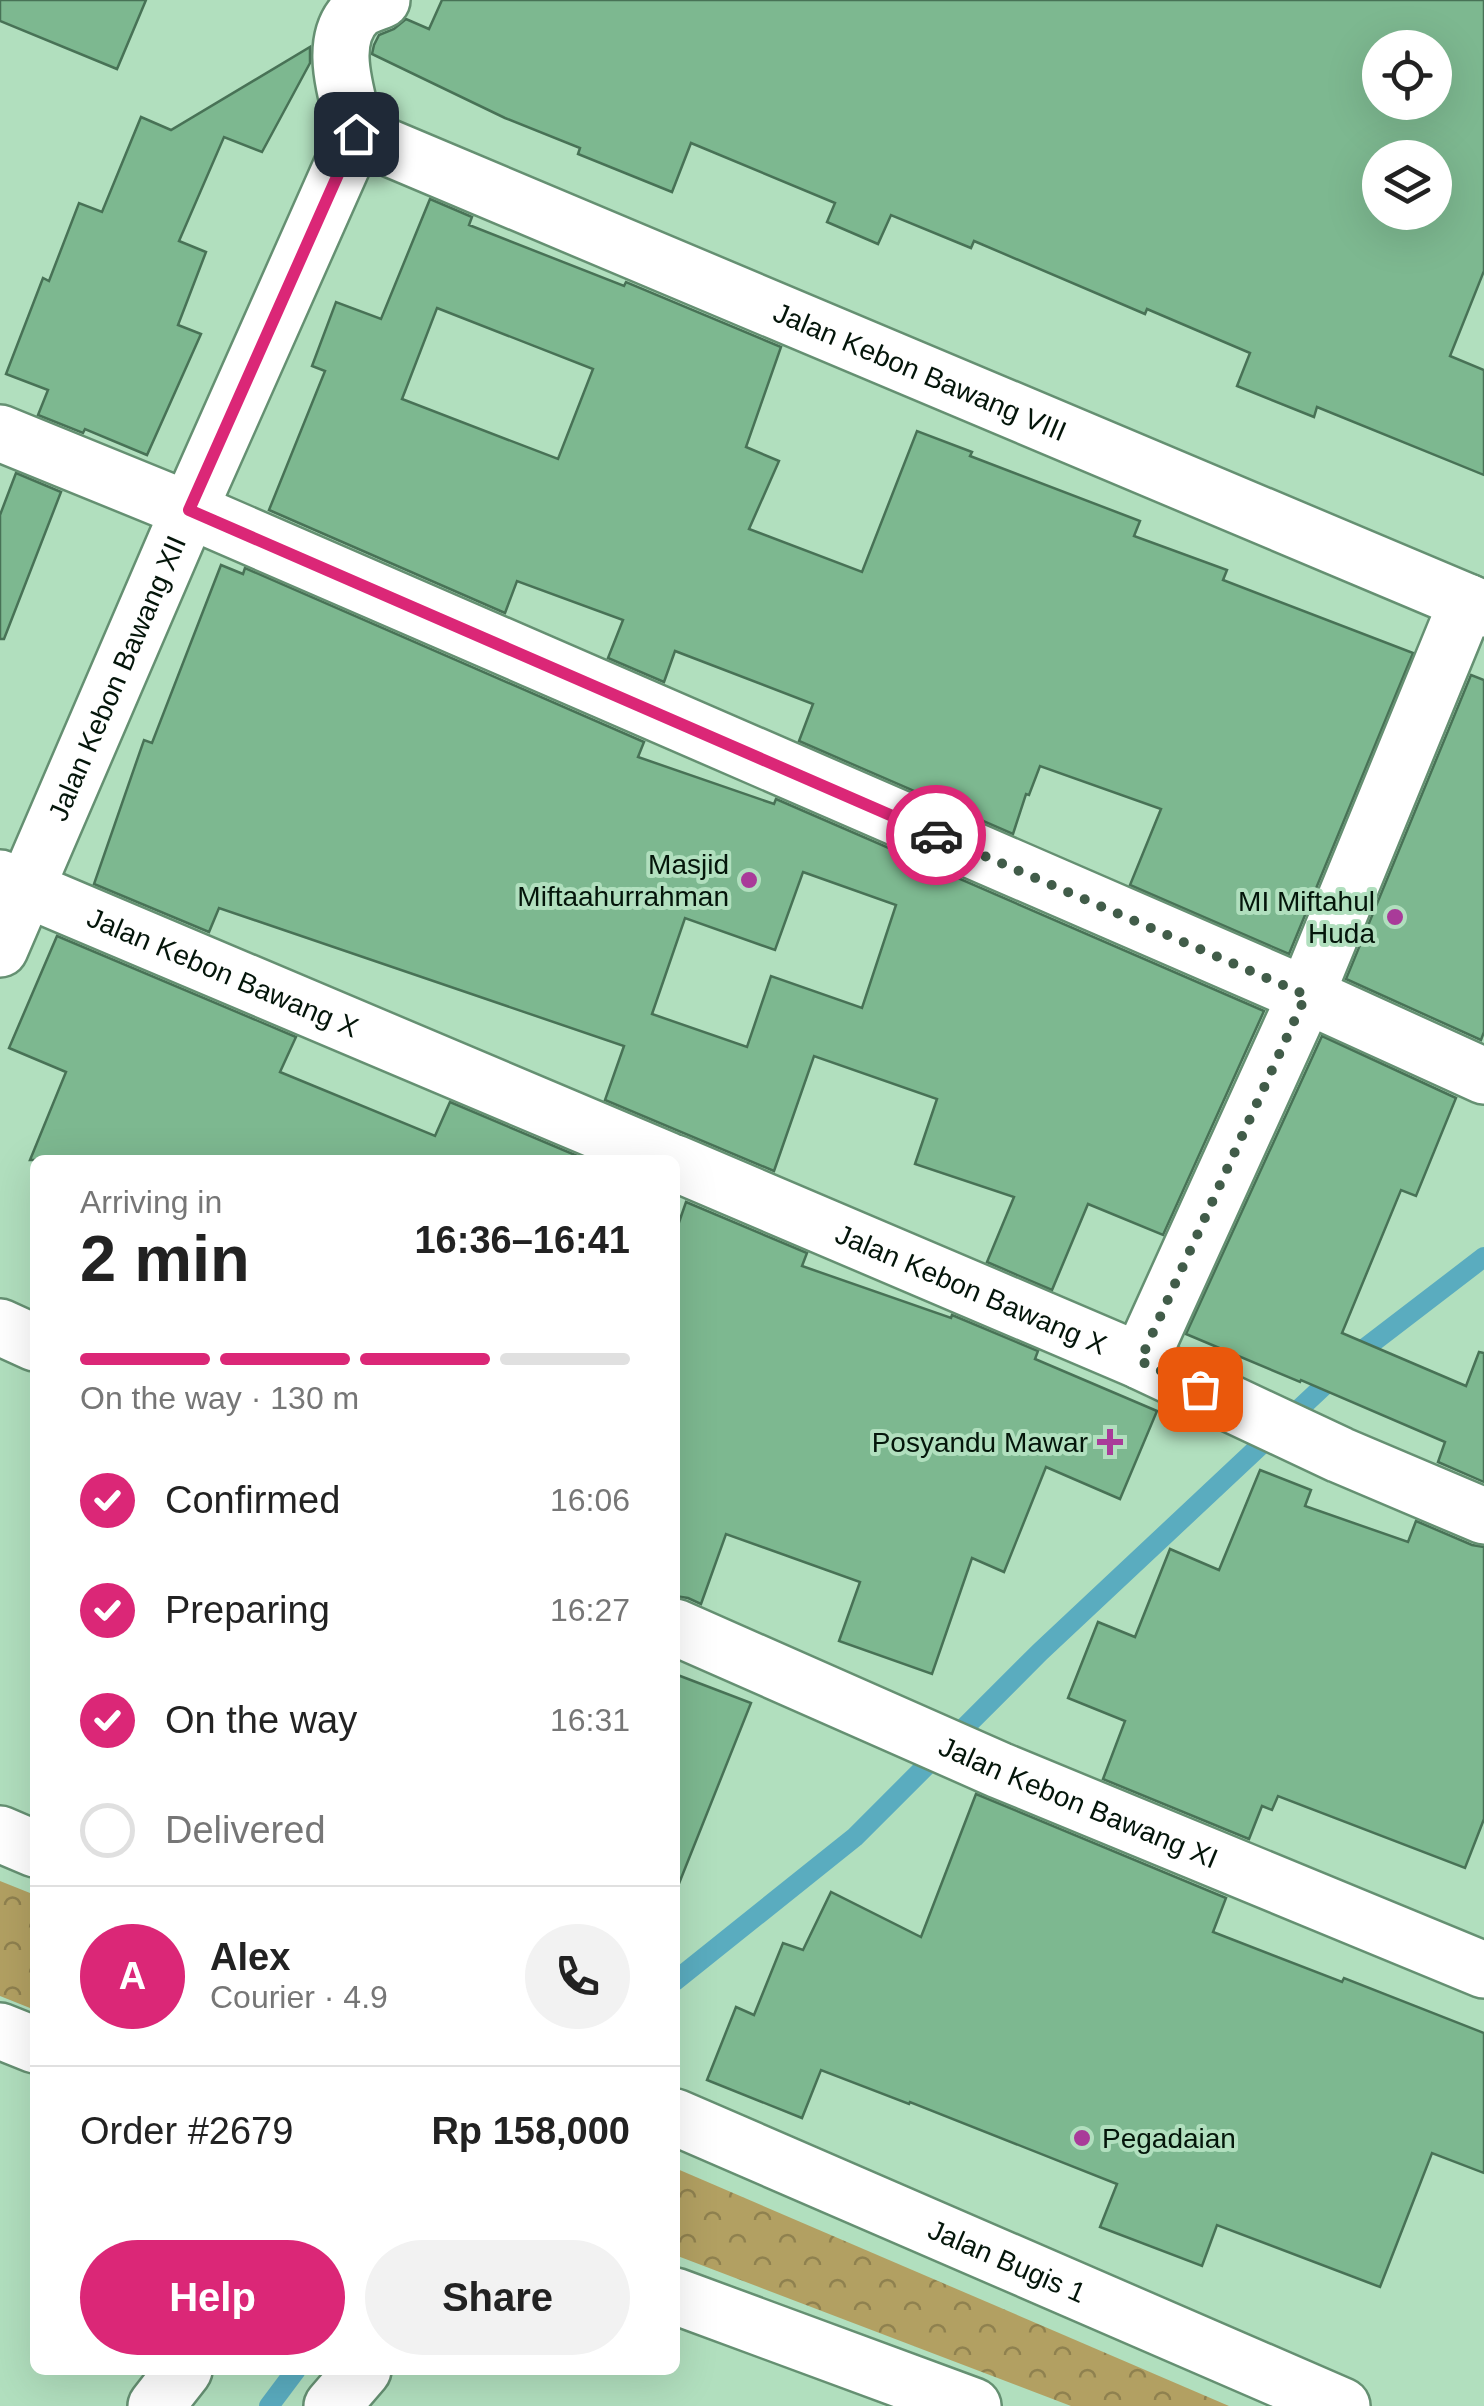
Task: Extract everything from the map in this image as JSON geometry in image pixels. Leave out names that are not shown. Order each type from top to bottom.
[{"type":"street","points":[[356,134],[340,54],[342,32],[360,9],[382,0]]},
{"type":"street","name":"Jalan Kebon Bawang XII","points":[[0,949],[13,883],[189,510],[356,134]]},
{"type":"street","name":"Jalan Kebon Bawang VIII","points":[[356,134],[1475,606]]},
{"type":"street","points":[[0,433],[189,510],[1484,1076]]},
{"type":"street","points":[[1140,1361],[1306,995],[1475,606]]},
{"type":"street","name":"Jalan Kebon Bawang X","points":[[13,883],[655,1155]]},
{"type":"street","name":"Jalan Kebon Bawang X","points":[[680,1165],[1140,1361],[1340,1455],[1484,1516]]},
{"type":"street","points":[[0,1328],[30,1341]]},
{"type":"street","name":"Jalan Kebon Bawang XI","points":[[680,1629],[999,1770],[1484,1970]]},
{"type":"street","points":[[0,1834],[30,1847]]},
{"type":"street","points":[[0,2031],[30,2043]]},
{"type":"street","name":"Jalan Bugis 1","points":[[680,2118],[1342,2406]]},
{"type":"street","points":[[680,2298],[973,2406]]},
{"type":"street","points":[[156,2406],[180,2375]]},
{"type":"street","points":[[332,2406],[359,2375]]},
{"type":"green space","points":[[0,1881],[30,1893],[30,2008],[0,1996]]},
{"type":"green space","points":[[680,2170],[1229,2406],[1071,2406],[680,2257]]},
{"type":"building","points":[[0,0],[146,0],[117,69],[0,21]]},
{"type":"building","points":[[442,0],[1484,0],[1484,271],[1450,356],[1484,370],[1484,475],[1317,407],[1314,417],[1237,386],[1250,353],[1147,309],[1145,314],[974,241],[971,248],[891,215],[878,244],[827,222],[835,203],[691,143],[672,192],[578,154],[580,148],[505,118],[372,54],[379,35],[406,19],[429,29]]},
{"type":"building","points":[[310,47],[310,63],[262,152],[224,137],[179,241],[206,252],[178,325],[201,334],[147,455],[85,429],[83,433],[38,415],[48,390],[6,374],[43,278],[49,281],[79,203],[102,212],[141,117],[171,130]]},
{"type":"building","points":[[430,199],[472,217],[469,225],[624,286],[626,282],[781,347],[746,447],[779,461],[749,529],[862,572],[917,431],[972,452],[970,456],[1140,521],[1134,536],[1227,570],[1223,580],[1413,653],[1289,954],[1130,885],[1161,809],[1040,766],[1013,834],[799,741],[813,704],[675,651],[664,682],[608,658],[623,620],[517,581],[505,613],[269,510],[325,371],[312,366],[336,302],[381,319]],"holes":[[[437,308],[593,369],[558,459],[402,399]]]},
{"type":"building","points":[[16,473],[61,492],[4,639],[0,639],[0,515]]},
{"type":"building","points":[[221,565],[243,574],[245,568],[644,742],[638,757],[774,804],[776,799],[1264,1011],[1163,1235],[1088,1204],[1052,1290],[987,1262],[1014,1197],[915,1164],[937,1099],[814,1056],[774,1171],[605,1100],[624,1046],[219,908],[209,932],[94,884],[144,740],[152,743]],"holes":[[[803,872],[896,905],[862,1008],[771,976],[747,1047],[652,1014],[685,918],[775,950]]]},
{"type":"building","points":[[1471,675],[1484,680],[1481,1040],[1346,979]]},
{"type":"building","points":[[57,936],[296,1037],[280,1072],[435,1136],[450,1102],[575,1155],[32,1155],[66,1072],[9,1048]]},
{"type":"building","points":[[1322,1036],[1456,1098],[1416,1196],[1401,1190],[1342,1333],[1466,1386],[1479,1352],[1484,1353],[1484,1482],[1438,1462],[1445,1442],[1186,1334]]},
{"type":"building","points":[[686,1202],[807,1253],[802,1266],[951,1318],[952,1315],[1038,1351],[1035,1359],[1157,1411],[1120,1499],[1046,1467],[1004,1572],[972,1558],[932,1674],[839,1641],[860,1582],[726,1534],[701,1604],[680,1597],[680,1219]]},
{"type":"building","points":[[1260,1470],[1311,1490],[1305,1506],[1408,1542],[1416,1521],[1484,1547],[1484,1819],[1465,1868],[1278,1796],[1272,1810],[1262,1806],[1249,1839],[1103,1779],[1125,1721],[1068,1698],[1098,1622],[1135,1637],[1170,1549],[1219,1570]]},
{"type":"building","points":[[680,1676],[751,1703],[680,1881]]},
{"type":"building","points":[[976,1794],[1226,1898],[1213,1932],[1484,2033],[1484,2173],[1432,2153],[1380,2287],[1217,2225],[1202,2266],[1100,2227],[1117,2184],[821,2070],[802,2118],[707,2080],[736,2007],[754,2015],[783,1943],[803,1950],[831,1892],[921,1937]]},
{"type":"waterway","points":[[680,1977],[855,1837],[1040,1652],[1360,1352],[1484,1257]]},
{"type":"waterway","points":[[269,2406],[292,2375]]},
{"type":"way so far","points":[[936,835],[1306,995],[1140,1361],[1200,1389]]},
{"type":"place","name":"Masjid Miftaahurrahman","points":[[749,880]]},
{"type":"place","name":"MI Miftahul Huda","points":[[1395,917]]},
{"type":"place","name":"Posyandu Mawar","points":[[1110,1442]]},
{"type":"place","name":"Pegadaian","points":[[1082,2138]]},
{"type":"route","points":[[356,134],[189,510],[936,835]]}]
